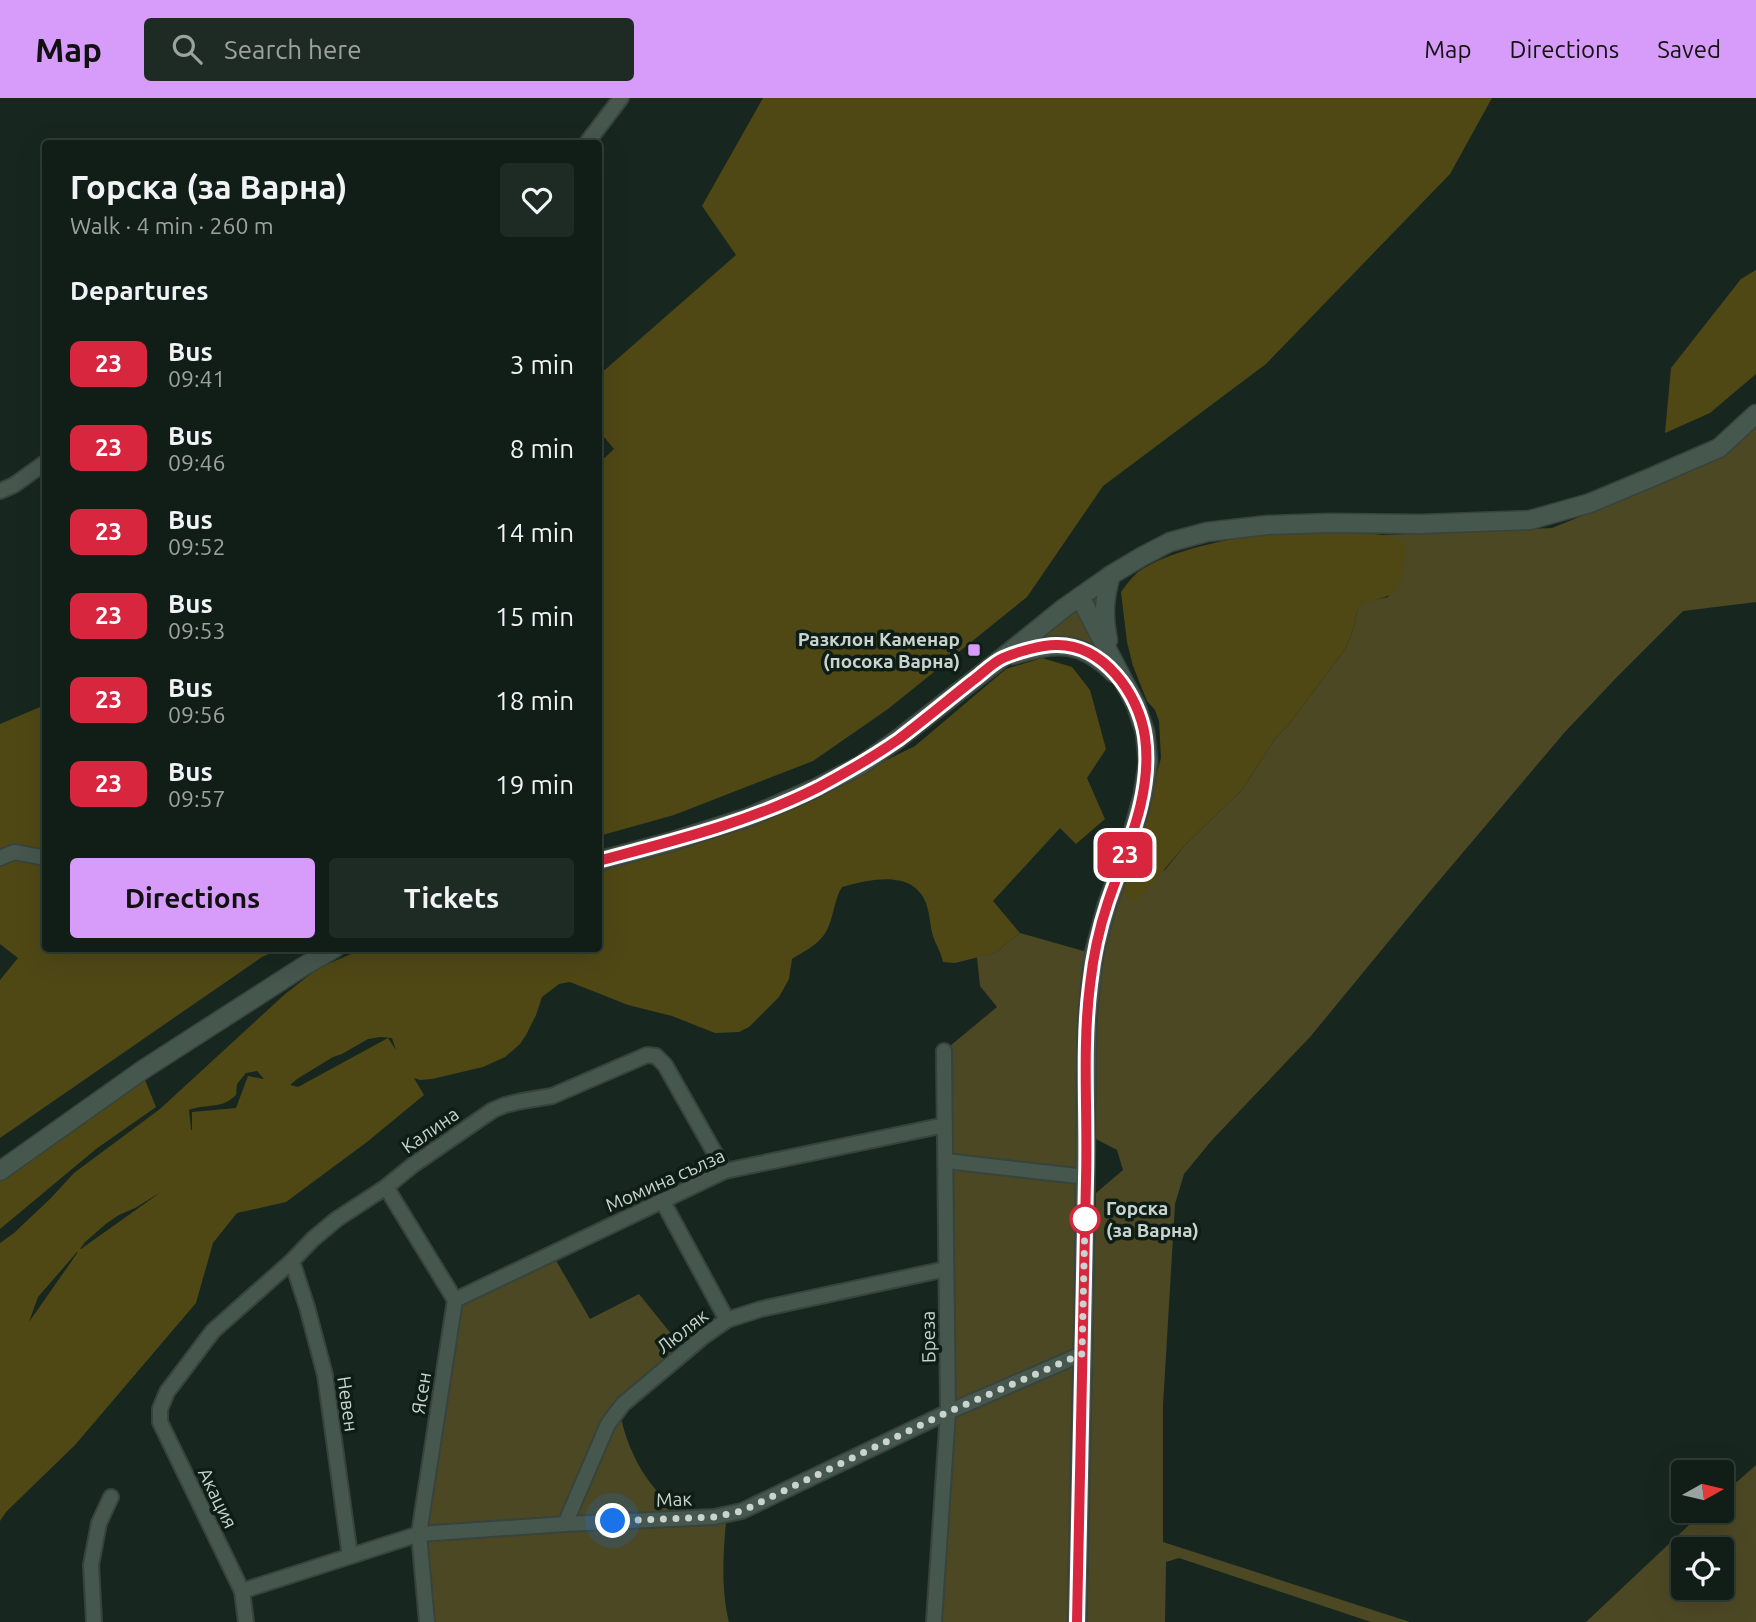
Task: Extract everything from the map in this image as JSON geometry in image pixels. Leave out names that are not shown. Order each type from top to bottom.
[{"type":"street","points":[[589,140],[621,98]]},
{"type":"street","points":[[602,860],[749,817],[861,765],[1080,597],[1111,575],[1170,542],[1207,532],[1268,525],[1530,520],[1590,503],[1719,447],[1756,414]]},
{"type":"street","points":[[0,491],[14,485],[42,465]]},
{"type":"street","points":[[1111,575],[1105,594],[1105,625],[1122,680]]},
{"type":"street","points":[[1077,1622],[1087,1019],[1094,954],[1107,905],[1132,836],[1148,762],[1145,732],[1136,705],[1080,597]]},
{"type":"street","points":[[1002,658],[1041,646],[1059,644],[1086,652],[1101,660],[1122,680]]},
{"type":"street","points":[[0,858],[14,852],[42,857]]},
{"type":"street","points":[[0,1171],[144,1069],[328,952]]},
{"type":"street","name":"Бреза","points":[[934,1622],[948,1412],[944,1051]]},
{"type":"street","name":"Калина","points":[[167,1392],[213,1331],[313,1239],[413,1165],[493,1110],[505,1105],[552,1096],[647,1055],[656,1056],[665,1065],[724,1171]]},
{"type":"street","name":"Момина сълза","points":[[454,1300],[724,1171],[945,1125]]},
{"type":"street","points":[[946,1160],[1086,1177]]},
{"type":"street","points":[[386,1187],[454,1300]]},
{"type":"street","points":[[662,1200],[727,1320]]},
{"type":"street","name":"Невен","points":[[292,1261],[325,1375],[350,1556]]},
{"type":"street","name":"Люляк","points":[[565,1524],[608,1423],[623,1404],[727,1320],[761,1309],[946,1269]]},
{"type":"street","name":"Ясен","points":[[427,1622],[419,1534],[454,1300]]},
{"type":"street","name":"Мак","points":[[242,1591],[419,1534],[714,1517],[742,1511],[948,1412],[1082,1354]]},
{"type":"street","name":"Акация","points":[[167,1392],[160,1409],[160,1422],[242,1591],[246,1622]]},
{"type":"street","points":[[93,1622],[91,1565],[99,1523],[111,1497]]},
{"type":"shaded area","points":[[763,98],[1492,98],[1450,174],[1266,364],[1103,486],[1027,597],[888,709],[813,761],[674,815],[602,835],[602,460],[614,449],[602,435],[602,372],[736,255],[702,206]]},
{"type":"shaded area","points":[[1756,270],[1756,374],[1710,413],[1665,433],[1671,368],[1741,279]]},
{"type":"shaded area","points":[[1756,419],[1756,602],[1683,611],[1616,678],[1564,733],[1310,1037],[1212,1140],[1184,1174],[1175,1204],[1163,1405],[1163,1542],[1410,1622],[1371,1622],[1179,1558],[1166,1562],[1165,1622],[1087,1622],[1096,1193],[1123,1170],[1117,1150],[1094,1138],[1094,1066],[1103,942],[1121,883],[1165,870],[1184,846],[1242,790],[1275,739],[1346,648],[1358,607],[1366,602],[1388,597],[1403,562],[1383,535],[1552,528],[1680,476]]},
{"type":"shaded area","points":[[1325,529],[1383,535],[1406,543],[1404,567],[1398,588],[1385,597],[1358,607],[1346,648],[1275,739],[1242,790],[1184,846],[1142,896],[1133,902],[1124,895],[1121,883],[1143,823],[1161,758],[1159,721],[1155,710],[1147,701],[1133,666],[1121,592],[1138,572],[1177,553],[1255,535]]},
{"type":"shaded area","points":[[1111,575],[1104,609],[1122,680],[1086,652],[1002,658]]},
{"type":"shaded area","points":[[1042,658],[1072,667],[1090,690],[1106,749],[1087,778],[1105,819],[1076,844],[1060,828],[993,901],[1020,933],[995,953],[955,963],[943,962],[933,936],[926,903],[920,892],[901,881],[865,881],[842,887],[824,935],[792,959],[789,979],[779,997],[749,1027],[739,1032],[715,1033],[672,1016],[628,1005],[570,982],[559,984],[542,997],[526,1035],[505,1057],[483,1067],[432,1079],[414,1078],[424,1095],[367,1142],[286,1202],[237,1213],[213,1243],[196,1303],[75,1445],[0,1521],[0,1243],[51,1198],[74,1173],[160,1109],[284,995],[318,968],[356,952],[602,952],[602,869],[748,828],[915,746],[1006,669]],"holes":[[[380,1037],[392,1038],[396,1050],[388,1038],[298,1087],[290,1085],[333,1057],[368,1039]],[[257,1071],[264,1079],[248,1076],[236,1108],[192,1112],[191,1130],[189,1110],[225,1103],[236,1095],[237,1084],[246,1073]],[[161,1192],[81,1249],[80,1249],[107,1223]],[[78,1252],[29,1322],[38,1297]]]},
{"type":"shaded area","points":[[42,706],[42,952],[274,952],[262,957],[0,1138],[0,980],[18,958],[0,944],[0,724]]},
{"type":"shaded area","points":[[1020,933],[1094,954],[1077,1622],[932,1622],[948,1412],[944,1051],[997,1007],[980,986],[977,957],[995,953]]},
{"type":"shaded area","points":[[143,1075],[156,1107],[96,1149],[0,1229],[0,1178]]},
{"type":"shaded area","points":[[554,1257],[590,1319],[639,1294],[681,1346],[618,1400],[620,1412],[626,1437],[636,1460],[664,1499],[688,1523],[726,1522],[724,1585],[729,1622],[434,1622],[426,1527],[459,1305]]},
{"type":"shaded area","points":[[1756,1465],[1756,1622],[1586,1622],[1671,1542],[1671,1600],[1734,1600],[1734,1537],[1676,1537],[1691,1523],[1734,1523],[1734,1484]]},
{"type":"bus line","name":"23","points":[[602,860],[749,817],[814,789],[861,765],[1002,658],[1041,646],[1059,644],[1086,652],[1101,660],[1122,680],[1136,705],[1145,732],[1148,762],[1132,836],[1107,905],[1094,954],[1087,1019],[1077,1622]]},
{"type":"place","name":"Разклон Каменар (посока Варна)","points":[[974,650]]},
{"type":"place","name":"Горска (за Варна)","points":[[1085,1219]]},
{"type":"route","points":[[613,1521],[714,1517],[742,1511],[948,1412],[1082,1354],[1085,1219]]}]
